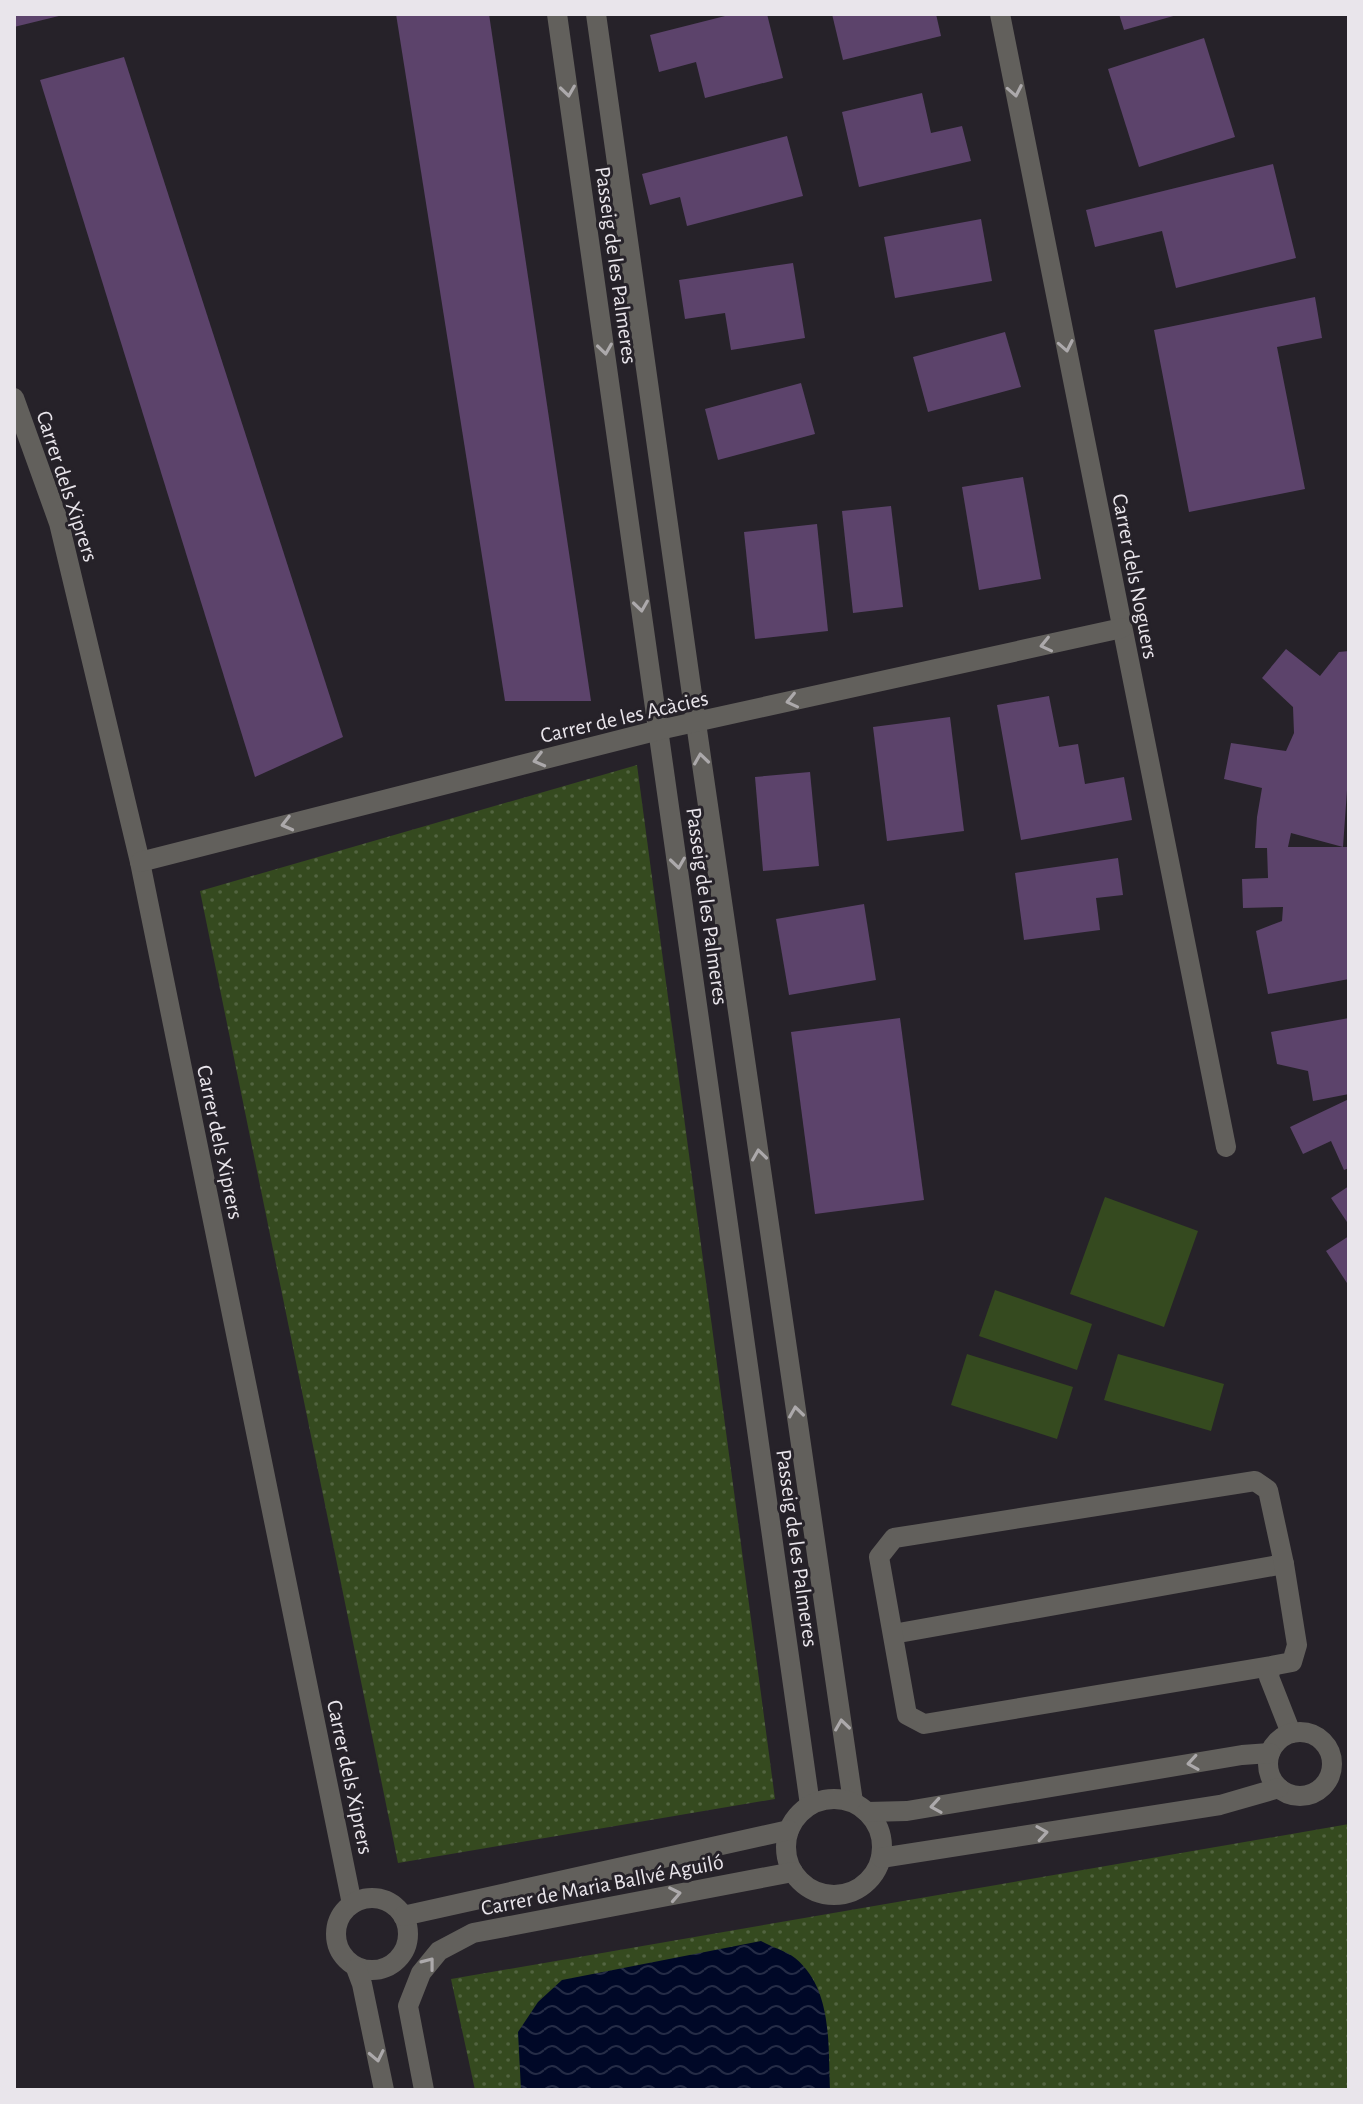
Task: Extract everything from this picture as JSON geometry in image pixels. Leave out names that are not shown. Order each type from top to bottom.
[{"type":"street","name":"Passeig de les Palmeres","points":[[557,14],[810,1805]]},
{"type":"street","name":"Passeig de les Palmeres","points":[[596,14],[696,723],[860,1807]]},
{"type":"street","name":"Carrer dels Noguers","points":[[1000,14],[1226,1147]]},
{"type":"street","name":"Carrer dels Xiprers","points":[[14,398],[59,523],[140,862],[352,1904]]},
{"type":"street","name":"Carrer de les Acàcies","points":[[140,862],[659,730],[1122,628]]},
{"type":"street","points":[[1255,1481],[1268,1490],[1284,1564],[1297,1645],[1292,1662],[924,1724],[907,1715],[879,1557],[894,1538],[1255,1481]]},
{"type":"street","points":[[893,1634],[1284,1564]]},
{"type":"street","points":[[1271,1666],[1269,1677],[1291,1733]]},
{"type":"street","points":[[1291,1733],[1313,1734],[1331,1754],[1330,1778],[1316,1793],[1294,1796],[1272,1780],[1268,1769],[1270,1753],[1276,1743],[1291,1733]]},
{"type":"street","points":[[860,1807],[877,1825],[882,1841],[881,1858],[869,1881],[855,1891],[839,1895],[818,1893],[803,1885],[793,1872],[787,1856],[789,1830],[810,1805],[826,1799],[842,1799],[860,1807],[907,1811],[1242,1755],[1270,1753]]},
{"type":"street","points":[[881,1858],[1220,1805],[1279,1788]]},
{"type":"street","name":"Carrer de Maria Ballvé Aguiló","points":[[403,1916],[789,1830]]},
{"type":"street","name":"Carrer de Maria Ballvé Aguiló","points":[[408,2006],[421,1973],[439,1951],[473,1933],[793,1872]]},
{"type":"street","points":[[405,1950],[397,1961],[382,1969],[371,1971],[356,1968],[338,1948],[336,1927],[341,1915],[352,1904],[366,1899],[383,1900],[397,1908],[403,1916],[408,1932],[404,1976],[424,2090]]},
{"type":"street","points":[[356,1968],[384,2090]]},
{"type":"green space","points":[[637,765],[775,1799],[398,1863],[200,891]]},
{"type":"green space","points":[[1105,1197],[1198,1231],[1164,1327],[1070,1294]]},
{"type":"green space","points":[[995,1290],[1092,1324],[1077,1370],[979,1336]]},
{"type":"green space","points":[[967,1354],[1073,1387],[1057,1439],[951,1405]]},
{"type":"green space","points":[[1118,1354],[1224,1384],[1211,1431],[1104,1400]]},
{"type":"green space","points":[[1349,1824],[1349,2090],[475,2090],[451,1979]]},
{"type":"water","points":[[761,1941],[795,1958],[816,1986],[826,2019],[830,2090],[521,2090],[518,2032],[538,2002],[562,1980]]},
{"type":"building","points":[[14,14],[62,14],[63,15],[14,27]]},
{"type":"building","points":[[396,14],[489,14],[591,701],[505,701]]},
{"type":"building","points":[[733,14],[767,14],[783,78],[705,98],[696,62],[659,72],[650,35]]},
{"type":"building","points":[[832,14],[936,14],[941,36],[843,60]]},
{"type":"building","points":[[1119,14],[1177,14],[1177,15],[1124,30]]},
{"type":"building","points":[[1204,38],[1235,137],[1139,167],[1108,69]]},
{"type":"building","points":[[124,57],[343,737],[255,777],[40,80]]},
{"type":"building","points":[[922,93],[931,133],[962,126],[971,161],[859,187],[842,112]]},
{"type":"building","points":[[787,136],[803,196],[687,226],[680,197],[650,205],[642,174]]},
{"type":"building","points":[[1273,164],[1296,258],[1176,288],[1162,231],[1095,247],[1086,210]]},
{"type":"building","points":[[981,219],[992,281],[895,298],[884,237]]},
{"type":"building","points":[[793,263],[805,338],[731,350],[725,313],[685,319],[679,280]]},
{"type":"building","points":[[1315,297],[1322,338],[1277,347],[1305,489],[1189,512],[1154,330]]},
{"type":"building","points":[[1005,332],[1021,387],[928,412],[913,357]]},
{"type":"building","points":[[801,383],[815,434],[718,460],[705,409]]},
{"type":"building","points":[[1023,477],[1041,579],[979,590],[962,487]]},
{"type":"building","points":[[891,506],[903,607],[853,613],[842,511]]},
{"type":"building","points":[[817,524],[828,631],[755,639],[744,532]]},
{"type":"building","points":[[1286,649],[1320,676],[1339,652],[1349,651],[1349,762],[1343,847],[1349,847],[1349,979],[1268,994],[1256,931],[1282,921],[1283,907],[1243,908],[1242,879],[1268,878],[1267,848],[1255,848],[1262,788],[1224,779],[1231,743],[1286,751],[1294,733],[1293,707],[1262,678]],"holes":[[[1291,833],[1343,847],[1288,847]]]},
{"type":"building","points":[[1049,696],[1059,747],[1078,744],[1085,784],[1124,777],[1132,820],[1021,840],[997,705]]},
{"type":"building","points":[[950,717],[964,831],[887,841],[873,727]]},
{"type":"building","points":[[810,772],[819,866],[763,871],[755,777]]},
{"type":"building","points":[[1118,858],[1123,895],[1096,898],[1100,930],[1024,940],[1015,873]]},
{"type":"building","points":[[864,904],[876,980],[789,995],[776,919]]},
{"type":"building","points":[[900,1018],[924,1200],[815,1214],[791,1032]]},
{"type":"building","points":[[1349,1018],[1349,1094],[1313,1101],[1308,1071],[1277,1064],[1271,1032]]},
{"type":"building","points":[[1349,1099],[1349,1168],[1344,1170],[1331,1141],[1303,1154],[1290,1127]]},
{"type":"building","points":[[1349,1186],[1349,1225],[1331,1198]]},
{"type":"building","points":[[1349,1236],[1349,1282],[1347,1283],[1326,1251]]}]
